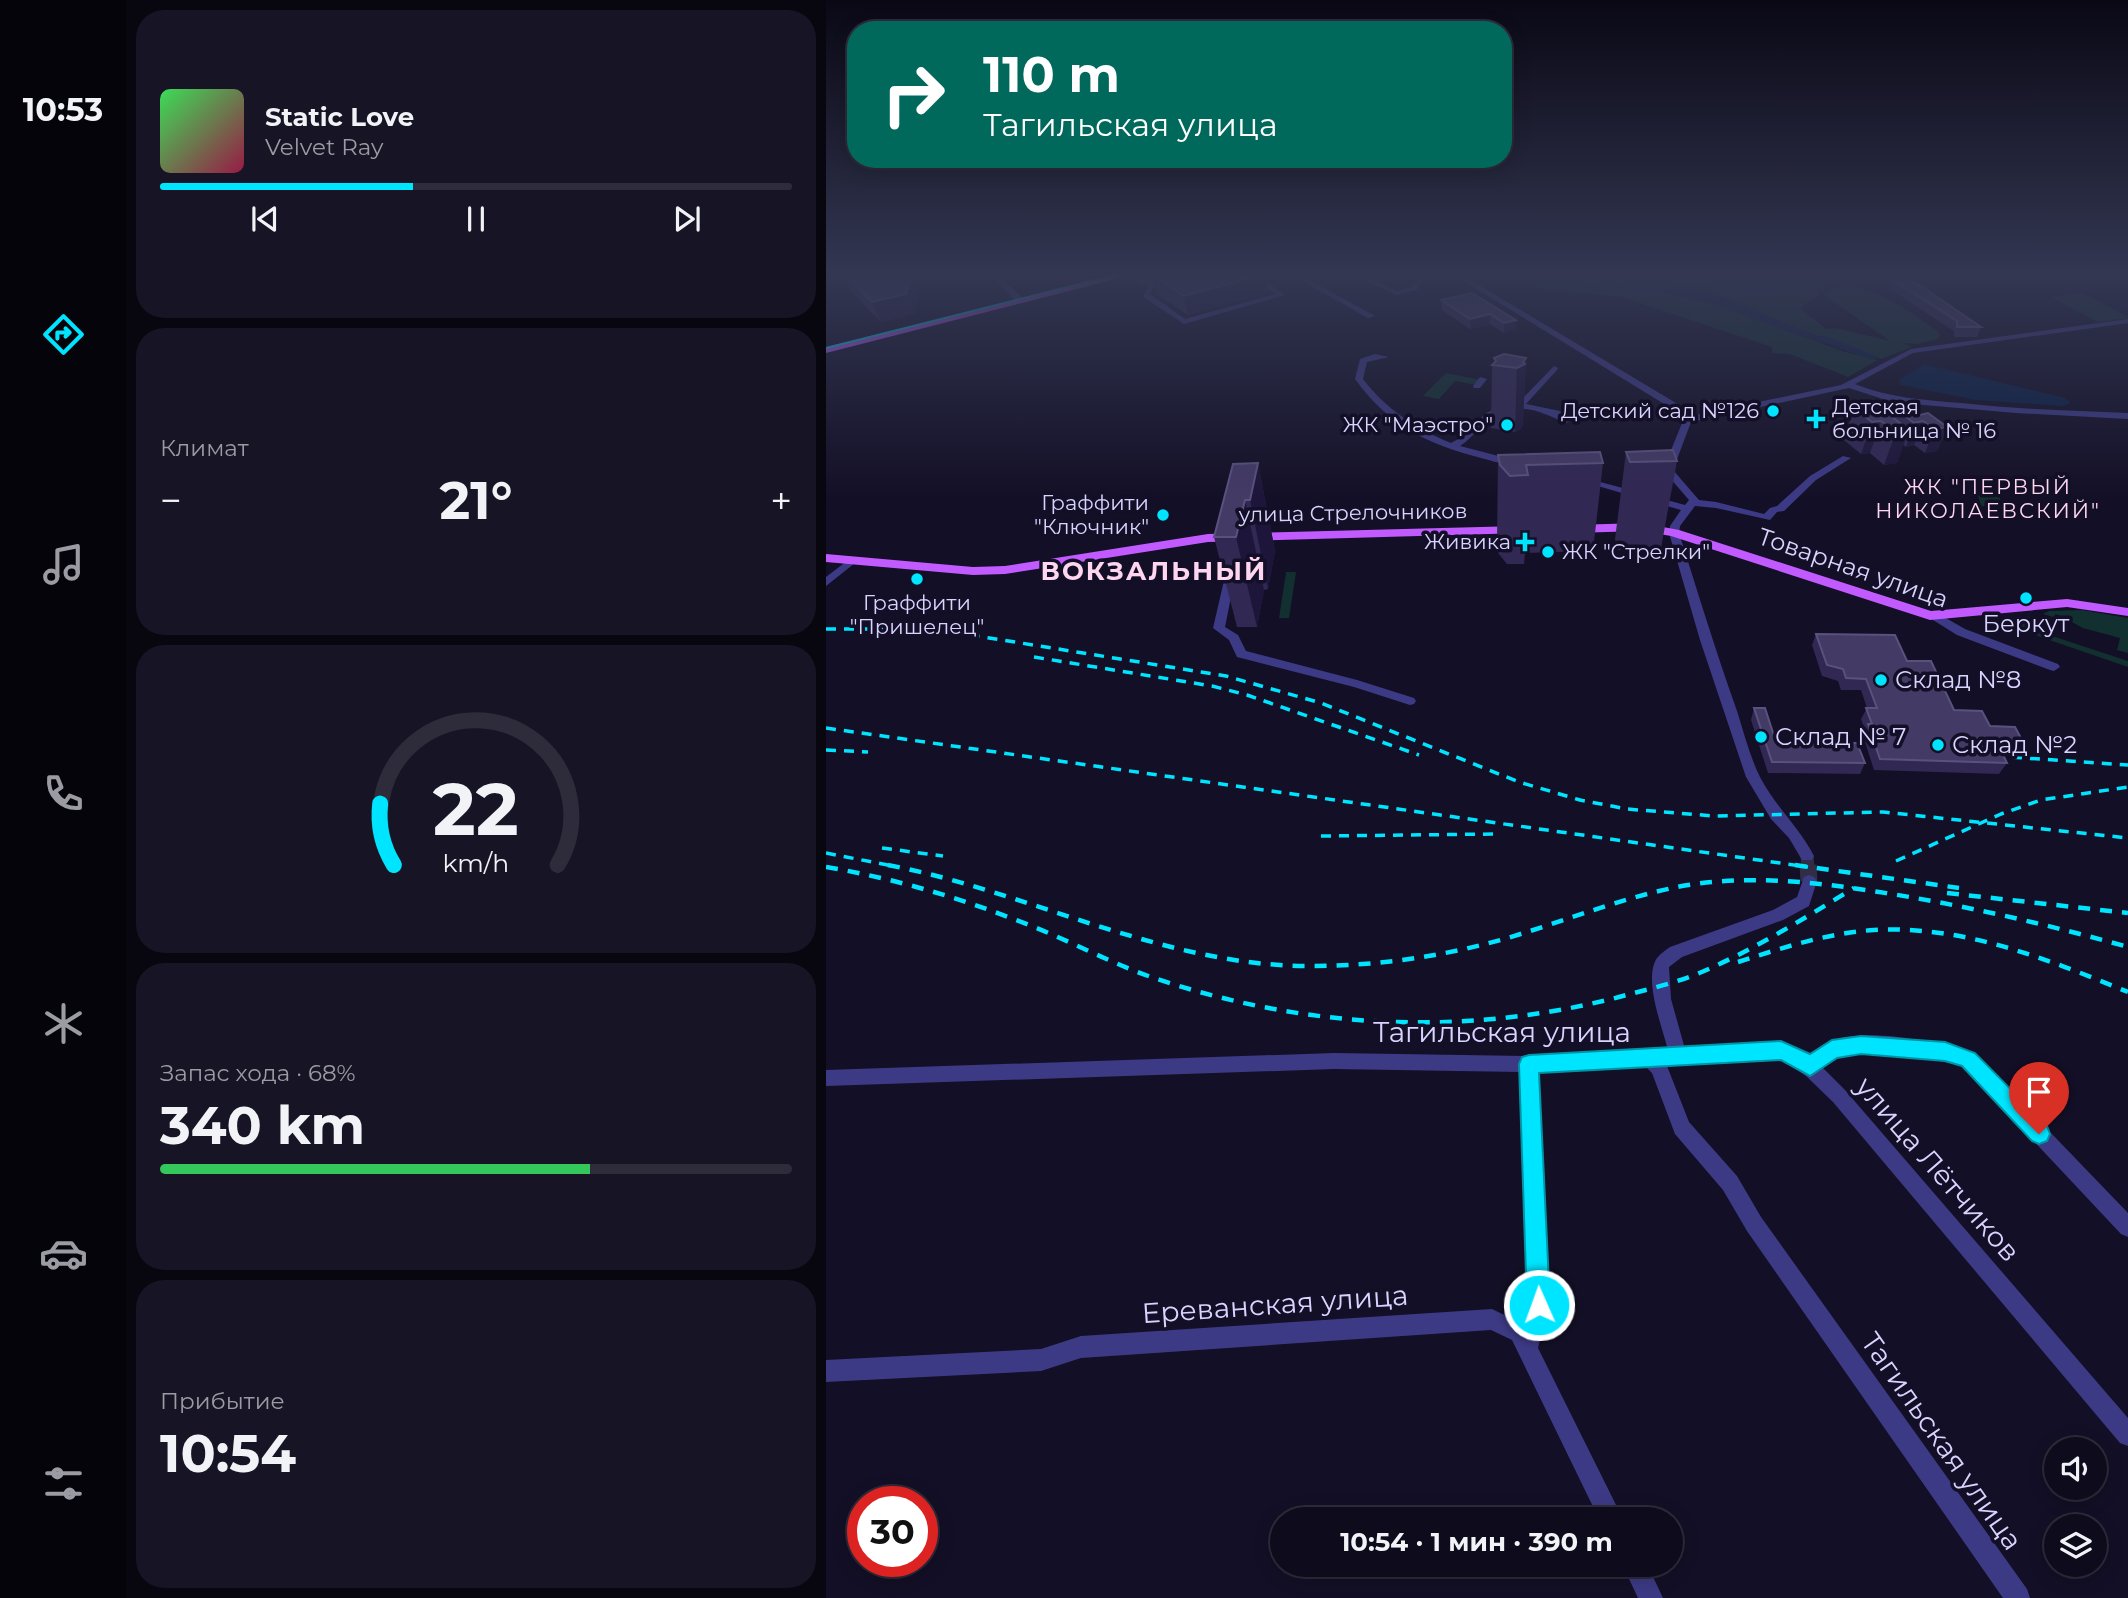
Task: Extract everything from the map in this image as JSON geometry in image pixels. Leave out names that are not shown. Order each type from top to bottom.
[{"type":"main road","points":[[1555,529],[1677,527]]},
{"type":"main road","name":"Товарная улица","points":[[1677,527],[1937,617]]},
{"type":"main road","name":"улица Стрелочников","points":[[826,558],[973,571],[1005,570],[1186,540],[1529,530]]},
{"type":"main road","points":[[1937,617],[2067,603],[2128,612]]},
{"type":"street","points":[[1582,350],[1694,418]]},
{"type":"street","points":[[1807,856],[1754,777],[1732,717],[1677,527],[1691,506],[1693,496],[1668,470],[1686,424],[1694,418],[1849,385],[1911,351],[1921,350]]},
{"type":"street","points":[[1385,357],[1375,356],[1363,361],[1359,379],[1373,401],[1395,420],[1452,446],[1523,465]]},
{"type":"street","points":[[1452,446],[1465,439],[1489,415],[1519,405],[1554,368]]},
{"type":"street","points":[[1849,385],[1886,398],[1920,402],[2021,412],[2128,416]]},
{"type":"street","points":[[1519,405],[1549,411],[1566,420],[1584,415]]},
{"type":"street","points":[[1567,476],[1691,506],[1716,505],[1766,518],[1774,510],[1780,509],[1813,478],[1846,458]]},
{"type":"street","points":[[1239,537],[1219,628],[1234,638],[1241,654],[1410,701]]},
{"type":"street","points":[[826,583],[851,561]]},
{"type":"street","name":"Товарная улица","points":[[1937,617],[1961,632],[2054,667]]},
{"type":"street","points":[[1678,1056],[1661,985],[1660,969],[1665,960],[1676,952],[1778,915],[1804,901],[1809,881]]},
{"type":"street","points":[[1810,1066],[1832,1049],[1861,1045],[1945,1052],[1968,1059],[2128,1227]]},
{"type":"street","name":"улица Лётчиков","points":[[1650,1059],[1781,1051],[1800,1058],[1839,1096],[2128,1435]]},
{"type":"street","name":"Тагильская улица","points":[[826,1078],[1334,1061],[1529,1064],[1650,1059],[1659,1068],[1682,1128],[1730,1183],[1754,1224],[2018,1598]]},
{"type":"street","points":[[1527,1349],[1539,1305],[1529,1064]]},
{"type":"street","name":"Ереванская улица","points":[[826,1371],[1041,1360],[1081,1348],[1492,1319],[1519,1333],[1605,1507]]},
{"type":"street","points":[[1640,1577],[1651,1598]]},
{"type":"green space","points":[[1772,350],[1838,350],[1878,360],[1848,377],[1790,354],[1772,353]]},
{"type":"green space","points":[[1858,350],[1905,350],[1881,359]]},
{"type":"green space","points":[[1446,373],[1481,380],[1477,385],[1455,381],[1439,399],[1423,396]]},
{"type":"green space","points":[[1975,486],[1997,488],[2003,509],[1981,506]]},
{"type":"green space","points":[[1286,572],[1296,572],[1289,618],[1279,618]]},
{"type":"green space","points":[[2082,610],[2128,618],[2128,653],[2117,650],[2120,638],[2083,628],[2056,614],[2053,617],[2043,614],[2049,611]]},
{"type":"green space","points":[[2028,616],[2032,619],[2028,624],[2043,633],[2128,661],[2128,667],[2020,630],[2006,618]]},
{"type":"water","points":[[1924,364],[2065,398],[2071,403],[2063,406],[1976,400],[1901,385],[1899,380]]},
{"type":"building","points":[[1504,354],[1526,358],[1523,362],[1525,364],[1517,368],[1492,365],[1496,361],[1494,358]]},
{"type":"building","points":[[1905,404],[1920,415],[1928,413],[1947,427],[1934,429],[1923,421],[1914,423],[1892,406]]},
{"type":"building","points":[[1867,406],[1877,414],[1886,412],[1909,430],[1896,432],[1881,421],[1872,422],[1854,408]]},
{"type":"building","points":[[1673,450],[1677,461],[1630,462],[1626,452]]},
{"type":"building","points":[[1600,452],[1603,463],[1526,465],[1528,475],[1510,476],[1500,465],[1498,455]]},
{"type":"building","points":[[1258,463],[1250,500],[1245,500],[1236,537],[1214,537],[1233,464]]},
{"type":"building","points":[[1816,634],[1895,635],[1907,661],[1931,661],[1954,710],[1982,711],[1990,726],[2015,727],[2022,740],[1996,740],[2007,763],[1880,759],[1868,724],[1872,724],[1866,708],[1877,708],[1866,679],[1846,678],[1843,669],[1827,665]]},
{"type":"building","points":[[1754,708],[1765,708],[1776,742],[1857,743],[1865,763],[1772,762]]},
{"type":"waterway","points":[[1852,350],[1872,357]]},
{"type":"tunnel","points":[[1807,856],[1808,867]]},
{"type":"tunnel","points":[[1808,865],[1809,881]]},
{"type":"railway","points":[[826,629],[910,629],[971,635],[1226,676],[1321,703],[1519,782],[1580,800],[1627,809],[1714,816],[1883,812],[1982,823]]},
{"type":"railway","points":[[1034,657],[1212,686],[1247,695],[1419,755]]},
{"type":"railway","points":[[826,728],[1808,867]]},
{"type":"railway","points":[[826,750],[868,752]]},
{"type":"railway","points":[[1994,756],[2128,765]]},
{"type":"railway","points":[[1982,823],[2041,800],[2128,787]]},
{"type":"railway","points":[[1896,861],[1982,823]]},
{"type":"railway","points":[[1982,823],[2128,838]]},
{"type":"railway","points":[[1321,836],[1495,834]]},
{"type":"railway","points":[[882,848],[943,856]]},
{"type":"railway","points":[[826,853],[890,865]]},
{"type":"railway","points":[[890,865],[898,867]]},
{"type":"railway","points":[[890,865],[993,892],[1149,941],[1255,963],[1334,966],[1456,951],[1665,890],[1736,880],[1807,883],[1910,897],[2004,916],[2128,947]]},
{"type":"railway","points":[[1795,865],[1959,888]]},
{"type":"railway","points":[[826,867],[906,884],[958,899],[1034,927],[1154,978],[1211,995],[1269,1008],[1385,1022],[1502,1018],[1561,1010],[1658,987],[1697,974],[1738,955],[1854,888]]},
{"type":"railway","points":[[1947,893],[2128,913]]},
{"type":"railway","points":[[1738,962],[1839,934],[1907,930],[1940,933],[2004,947],[2128,992]]},
{"type":"place","name":"Детский сад №126","points":[[1773,411]]},
{"type":"place","name":"Детская больница № 16","points":[[1816,419]]},
{"type":"place","name":"ЖК \"Маэстро\"","points":[[1507,425]]},
{"type":"place","name":"Граффити \"Ключник\"","points":[[1163,515]]},
{"type":"place","name":"Живика","points":[[1525,542]]},
{"type":"place","name":"ЖК \"Стрелки\"","points":[[1548,552]]},
{"type":"place","name":"Граффити \"Пришелец\"","points":[[917,579]]},
{"type":"place","name":"Беркут","points":[[2026,598]]},
{"type":"place","name":"Склад №8","points":[[1881,680]]},
{"type":"place","name":"Склад № 7","points":[[1761,737]]},
{"type":"place","name":"Склад №2","points":[[1938,745]]},
{"type":"district","name":"ЖК \"ПЕРВЫЙ НИКОЛАЕВСКИЙ\"","points":[[1988,499]]},
{"type":"district","name":"ВОКЗАЛЬНЫЙ","points":[[1154,571]]},
{"type":"route","points":[[1539,1305],[1529,1064],[1781,1051],[1800,1058],[1810,1066],[1832,1049],[1861,1045],[1945,1052],[1968,1059],[2039,1134]]}]
